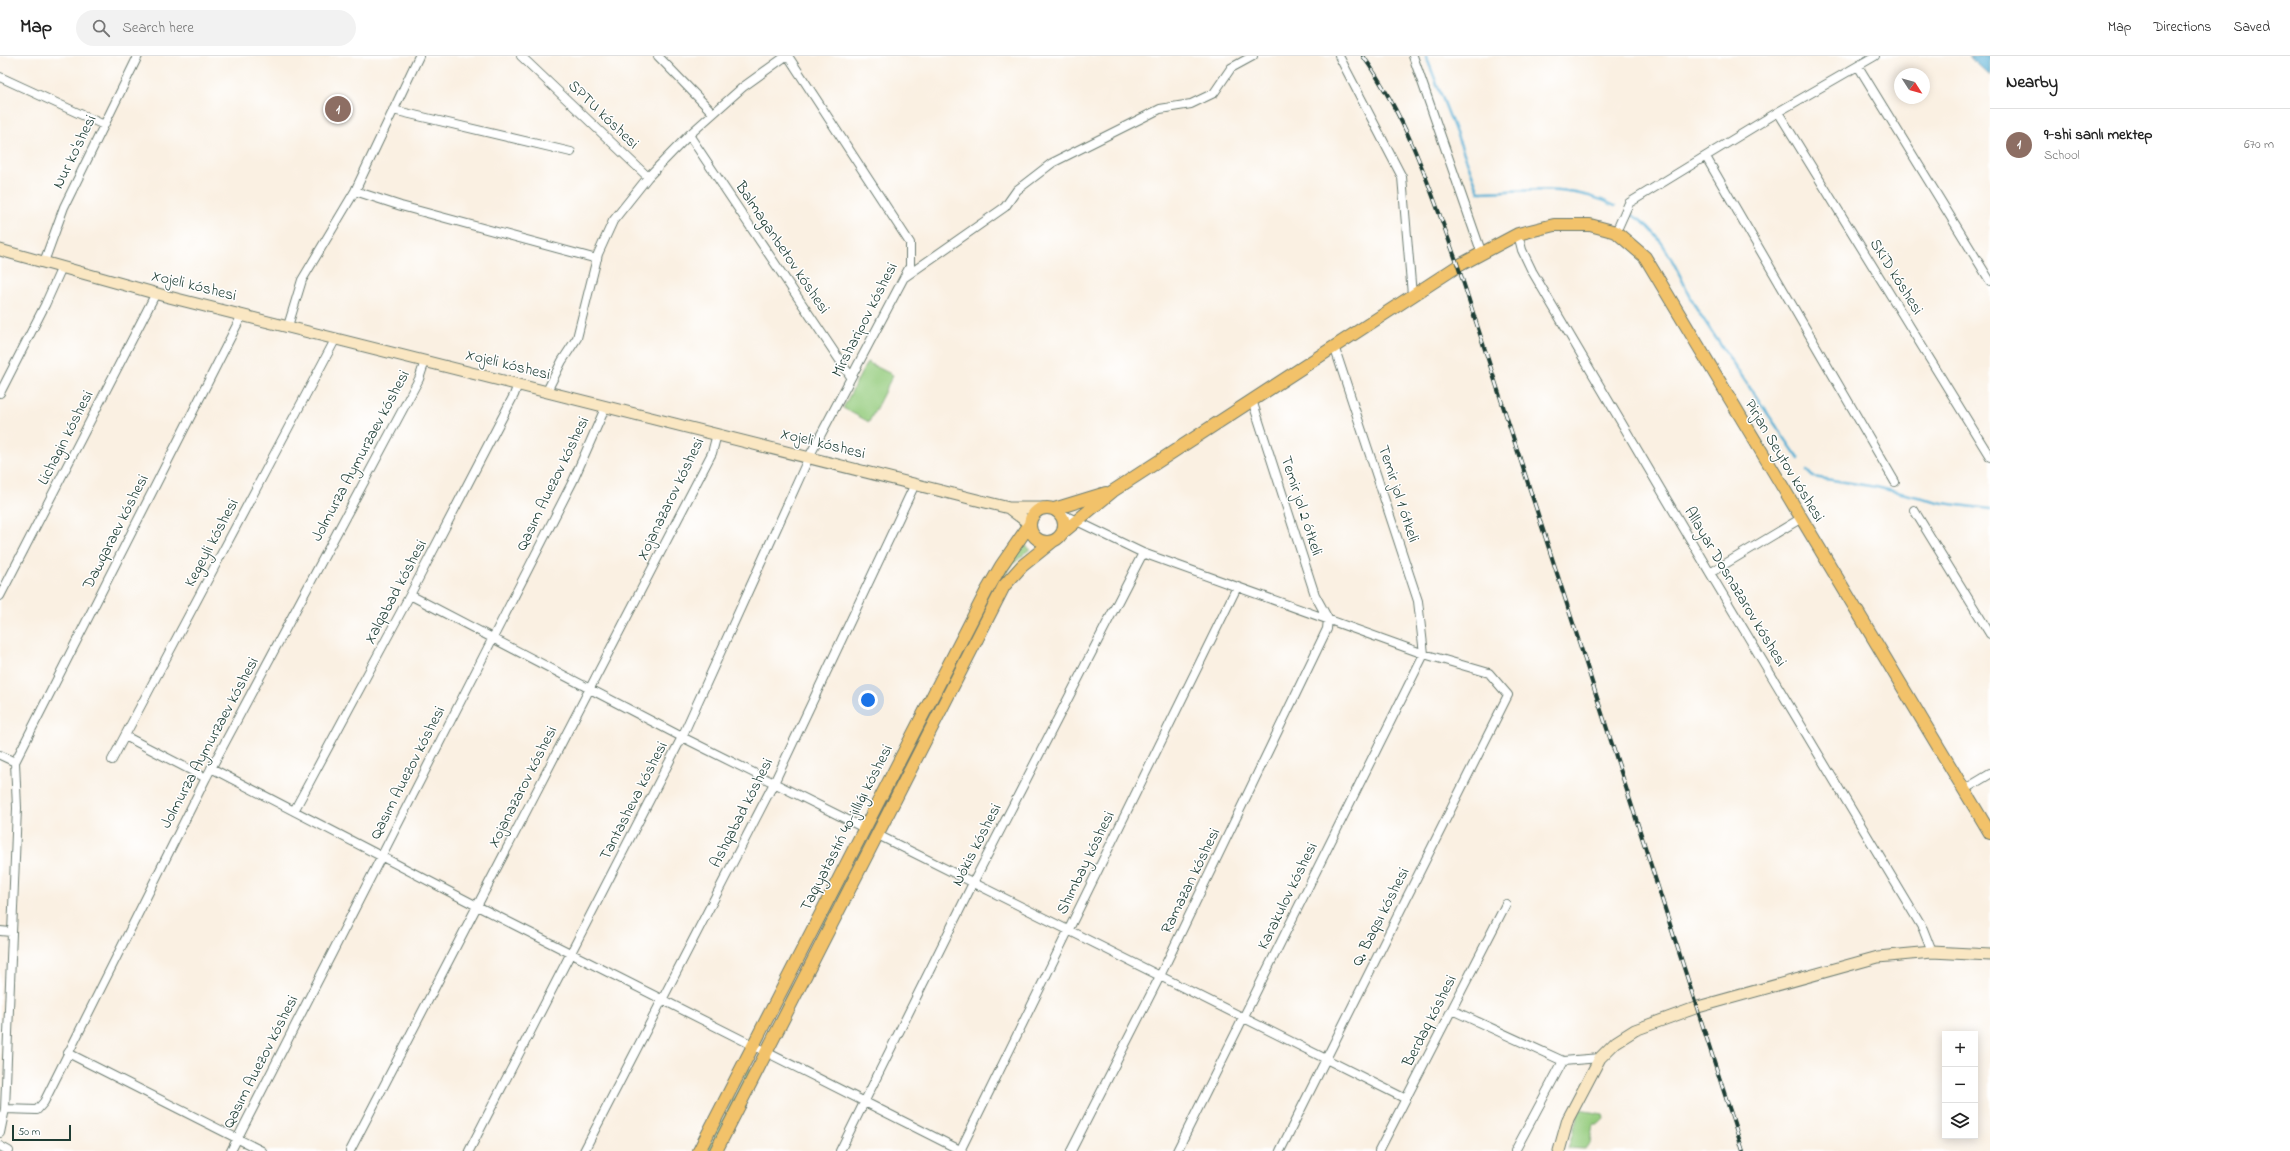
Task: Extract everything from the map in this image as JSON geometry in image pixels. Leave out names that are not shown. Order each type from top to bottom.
[{"type":"main road","name":"Pirjan Seytov kóshesi","points":[[1113,491],[1412,295],[1458,266],[1518,234],[1554,225],[1590,225],[1616,232],[1645,257],[1800,519],[1965,789],[1990,833]]},
{"type":"main road","points":[[1052,510],[1063,519],[1058,537],[1042,541],[1037,539],[1031,530],[1030,524],[1034,514],[1113,491]]},
{"type":"main road","name":"Taqıyatastıń 40-jıllıǵı kóshesi","points":[[716,1151],[1004,586],[1022,566],[1113,491]]},
{"type":"main road","name":"Taqıyatastıń 40-jıllıǵı kóshesi","points":[[699,1151],[866,829],[986,592],[1001,566],[1030,524]]},
{"type":"street","name":"Nur ko'shesi","points":[[44,262],[64,207],[138,56]]},
{"type":"street","points":[[288,326],[302,280],[355,191],[418,56]]},
{"type":"street","name":"SPTU kóshesi","points":[[521,56],[648,177]]},
{"type":"street","points":[[658,56],[713,113]]},
{"type":"street","points":[[547,391],[562,361],[577,338],[597,259],[613,221],[648,177],[689,135],[743,87],[787,56]]},
{"type":"street","name":"Mirsharipov kóshesi","points":[[787,56],[910,243],[910,266],[809,457]]},
{"type":"street","points":[[903,279],[1005,207],[1017,190],[1052,163],[1160,109],[1191,104],[1214,93],[1231,68],[1253,56]]},
{"type":"street","points":[[1339,56],[1402,177],[1412,295]]},
{"type":"street","points":[[1413,56],[1482,254]]},
{"type":"street","points":[[1616,232],[1629,203],[1778,112],[1875,56]]},
{"type":"street","points":[[1858,66],[1990,281]]},
{"type":"street","points":[[0,78],[104,125]]},
{"type":"street","points":[[393,110],[571,152]]},
{"type":"street","name":"SKiD kóshesi","points":[[1778,112],[1990,457]]},
{"type":"street","name":"Balmaganbetov kóshesi","points":[[689,135],[851,377]]},
{"type":"street","points":[[1706,157],[1895,482]]},
{"type":"street","points":[[355,191],[401,206],[597,259]]},
{"type":"street","name":"Allayar Dosnazarov kóshesi","points":[[1518,234],[1522,250],[1532,271],[1710,573],[1924,929],[1932,952]]},
{"type":"street","name":"Xojeli kóshesi","points":[[0,250],[242,315],[1009,508]]},
{"type":"street","points":[[0,393],[46,305],[62,267]]},
{"type":"street","name":"Lichagin kóshesi","points":[[0,596],[156,293]]},
{"type":"street","name":"Dawqaraev kóshesi","points":[[15,762],[242,315]]},
{"type":"street","name":"Kegeyli kóshesi","points":[[112,760],[336,338]]},
{"type":"street","name":"Temir jol 1 ótkeli","points":[[1334,346],[1418,601],[1424,654]]},
{"type":"street","name":"Jolmurza Aymurzaev kóshesi","points":[[5,1109],[37,1110],[44,1102],[211,768],[418,379],[425,361]]},
{"type":"street","name":"Xalqabad kóshesi","points":[[294,811],[410,595],[514,395],[518,384]]},
{"type":"street","name":"Temir jol 2 ótkeli","points":[[1252,400],[1315,595],[1328,619]]},
{"type":"street","name":"Qasım Auezov kóshesi","points":[[231,1151],[573,481],[606,406]]},
{"type":"street","name":"Xojanazarov kóshesi","points":[[350,1151],[712,453],[717,434]]},
{"type":"street","name":"Tantasheva kóshesi","points":[[469,1151],[572,954],[682,737],[809,457]]},
{"type":"street","name":"Ashqabad kóshesi","points":[[584,1151],[774,783],[915,484]]},
{"type":"street","points":[[1009,508],[1052,510],[1143,552],[1424,654]]},
{"type":"street","points":[[1009,508],[1030,524]]},
{"type":"street","points":[[1914,510],[1990,634]]},
{"type":"street","points":[[1710,573],[1800,519]]},
{"type":"street","name":"Nókis kóshesi","points":[[840,1151],[973,883],[1143,552]]},
{"type":"street","name":"Shımbay kóshesi","points":[[961,1151],[1237,587]]},
{"type":"street","points":[[410,595],[493,636],[682,737],[866,829]]},
{"type":"street","name":"Ramazan kóshesi","points":[[1071,1151],[1160,976],[1327,629],[1328,619]]},
{"type":"street","name":"Q. Baqsı kóshesi","points":[[1280,1151],[1508,695],[1488,673],[1424,654]]},
{"type":"street","name":"Karakulov kóshesi","points":[[1177,1151],[1424,654]]},
{"type":"street","points":[[125,736],[206,778]]},
{"type":"street","points":[[0,755],[15,762],[17,808],[11,932],[3,1042],[5,1109],[0,1133]]},
{"type":"street","points":[[211,768],[478,906],[961,1151]]},
{"type":"street","points":[[1965,789],[1990,774]]},
{"type":"street","points":[[878,835],[1406,1099]]},
{"type":"street","name":"Berdaq kóshesi","points":[[1379,1151],[1506,904]]},
{"type":"street","points":[[0,931],[11,932]]},
{"type":"street","points":[[1559,1151],[1568,1119],[1600,1058],[1616,1042],[1635,1030],[1691,1010],[1878,957],[1932,952],[1990,955]]},
{"type":"street","points":[[1452,1010],[1563,1061],[1600,1058]]},
{"type":"street","points":[[68,1053],[262,1151]]},
{"type":"street","points":[[1515,1151],[1563,1061]]},
{"type":"street","points":[[0,1146],[9,1151]]},
{"type":"green space","points":[[867,362],[893,375],[869,422],[843,408]]},
{"type":"green space","points":[[1025,545],[1030,549],[1013,564],[1000,582],[771,1033],[768,1032],[996,580],[1010,560]]},
{"type":"green space","points":[[749,1068],[752,1070],[710,1151],[707,1151]]},
{"type":"green space","points":[[1579,1110],[1603,1114],[1604,1119],[1599,1124],[1593,1124],[1590,1142],[1585,1149],[1568,1148]]},
{"type":"water","points":[[1969,56],[1990,56],[1990,76]]},
{"type":"waterway","points":[[1426,56],[1479,192],[1548,190],[1582,194],[1615,206]]},
{"type":"waterway","points":[[1632,215],[1644,223],[1664,246],[1700,314],[1799,459]]},
{"type":"waterway","points":[[1807,471],[1813,477],[1876,487],[1943,503],[1990,509]]},
{"type":"railway","points":[[1363,56],[1393,105],[1418,157],[1458,266],[1743,1151]]},
{"type":"place","name":"9-shi sanlı mektep","points":[[338,109]]}]
